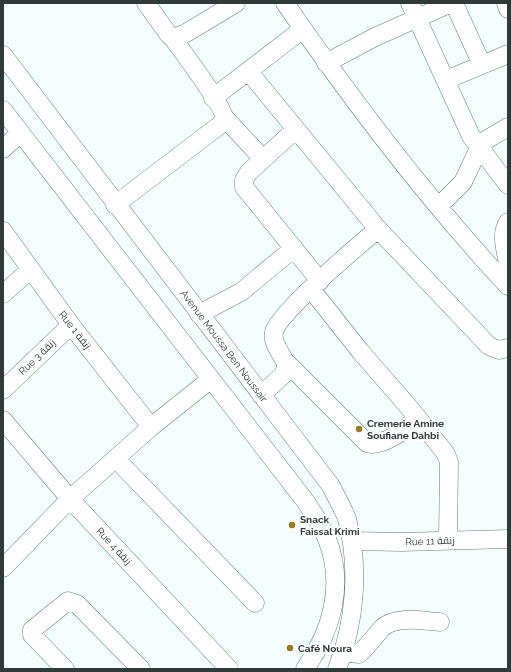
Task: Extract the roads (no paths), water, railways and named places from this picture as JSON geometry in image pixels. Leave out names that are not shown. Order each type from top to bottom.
[{"type":"street","points":[[146,3],[214,98],[225,118],[262,159]]},
{"type":"street","points":[[167,31],[186,34],[236,3]]},
{"type":"street","points":[[285,3],[326,63],[399,158],[458,231],[508,286]]},
{"type":"street","points":[[326,63],[375,37],[413,11],[451,3]]},
{"type":"street","points":[[454,3],[482,65]]},
{"type":"street","points":[[506,3],[508,9]]},
{"type":"street","points":[[413,11],[471,136],[508,186]]},
{"type":"street","points":[[214,98],[303,29]]},
{"type":"street","name":"Avenue Moussa Ben Noussair","points":[[3,55],[115,205],[331,486],[346,518],[352,541],[354,596],[344,652],[337,669]]},
{"type":"street","points":[[446,80],[482,65],[506,60]]},
{"type":"street","points":[[249,72],[295,130],[378,229],[489,346],[499,350],[508,348]]},
{"type":"street","points":[[3,110],[306,502],[327,539],[336,576],[335,600],[326,631],[310,668]]},
{"type":"street","points":[[115,205],[225,121],[225,118]]},
{"type":"street","points":[[439,206],[463,182],[479,148],[486,140],[508,127]]},
{"type":"street","points":[[295,130],[249,172],[244,180],[244,187],[294,248],[315,285],[415,416],[440,446],[449,462],[448,540]]},
{"type":"street","points":[[3,149],[20,133]]},
{"type":"street","points":[[508,222],[504,229],[508,264]]},
{"type":"street","points":[[261,395],[283,375],[287,366],[274,341],[274,333],[293,306],[378,229]]},
{"type":"street","name":"Rue 1 زنقة","points":[[3,231],[71,325],[151,427]]},
{"type":"street","points":[[199,314],[241,292],[294,248]]},
{"type":"street","points":[[3,294],[30,270]]},
{"type":"street","name":"Rue 3 زنقة","points":[[3,390],[71,325]]},
{"type":"street","points":[[285,361],[367,443],[372,445],[389,439],[413,421],[415,416]]},
{"type":"street","points":[[3,568],[70,499],[151,427],[211,379]]},
{"type":"street","name":"Rue 4 زنقة","points":[[3,420],[70,499],[229,669]]},
{"type":"street","points":[[116,459],[255,603]]},
{"type":"street","name":"Rue 11 زنقة","points":[[352,541],[401,542],[508,539]]},
{"type":"street","points":[[64,669],[32,635],[32,630],[68,601],[77,604],[141,669]]},
{"type":"street","points":[[344,652],[359,654],[366,648],[383,627],[399,620],[440,622]]},
{"type":"place","name":"Cremerie Amine Soufiane Dahbi","points":[[359,429]]},
{"type":"place","name":"Snack Faissal Krimi","points":[[292,525]]},
{"type":"place","name":"Café Noura","points":[[290,648]]}]
